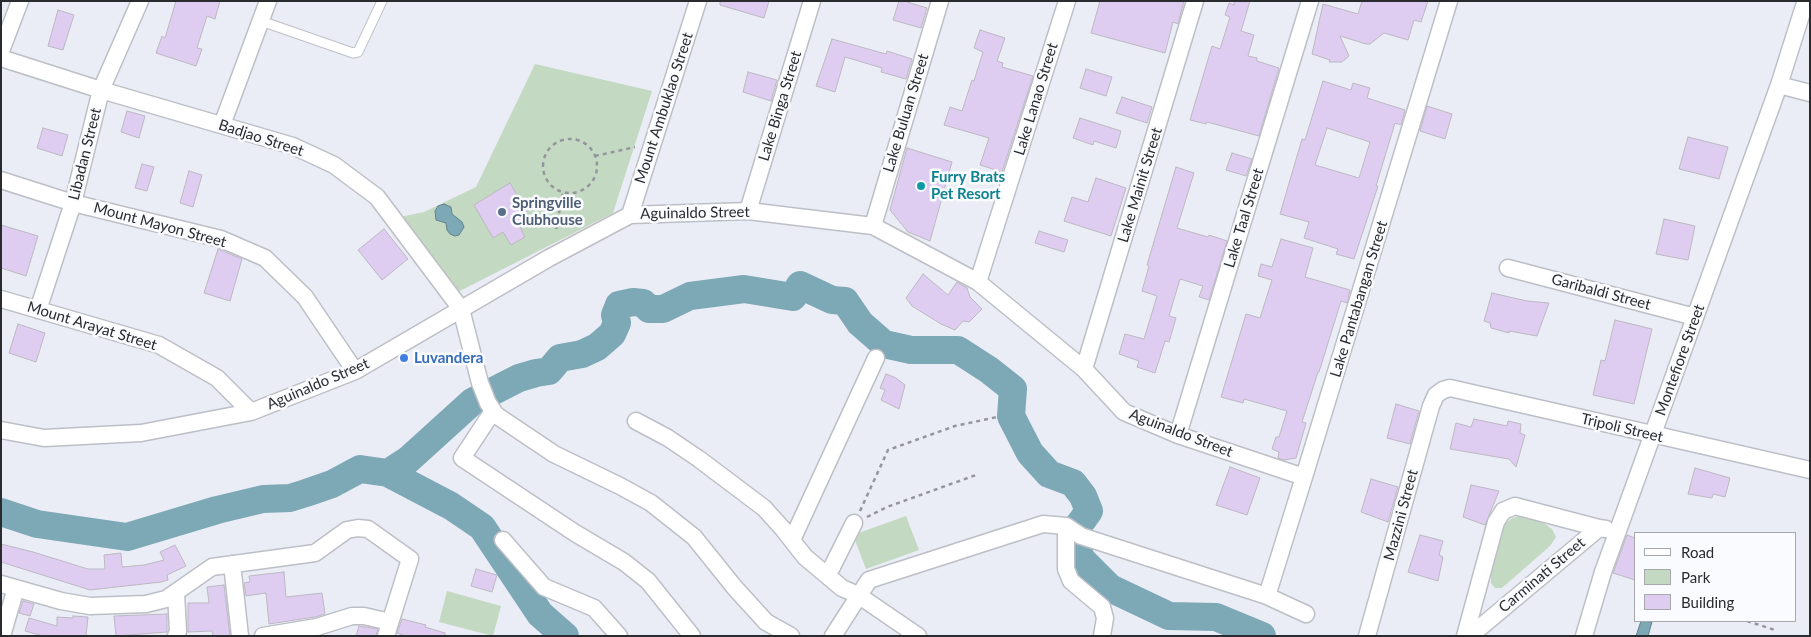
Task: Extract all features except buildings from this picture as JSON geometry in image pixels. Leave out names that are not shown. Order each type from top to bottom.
[{"type":"street","points":[[1,51],[20,1]]},
{"type":"street","name":"Libadan Street","points":[[38,310],[73,203],[101,90],[140,1]]},
{"type":"street","points":[[222,125],[268,1]]},
{"type":"street","name":"Mount Ambuklao Street","points":[[630,215],[698,1]]},
{"type":"street","name":"Lake Binga Street","points":[[748,211],[812,1]]},
{"type":"street","name":"Lake Buluan Street","points":[[873,226],[940,1]]},
{"type":"street","name":"Lake Lanao Street","points":[[978,282],[1067,1]]},
{"type":"street","name":"Lake Mainit Street","points":[[1084,369],[1195,1]]},
{"type":"street","name":"Lake Taal Street","points":[[1178,435],[1310,1]]},
{"type":"street","name":"Lake Pantabangan Street","points":[[1267,596],[1448,1]]},
{"type":"street","name":"Montefiore Street","points":[[1584,636],[1603,572],[1779,86],[1803,5]]},
{"type":"street","name":"Badjao Street","points":[[1,58],[101,90],[293,146],[334,164],[377,197],[461,309]]},
{"type":"street","points":[[1779,86],[1810,93]]},
{"type":"street","name":"Mount Mayon Street","points":[[1,180],[73,203],[221,239],[264,258],[305,297],[355,372]]},
{"type":"street","name":"Aguinaldo Street","points":[[1,430],[44,438],[142,434],[251,412],[355,372],[548,258],[630,215],[748,211],[873,226],[978,282],[1084,369],[1124,412],[1178,435],[1304,478]]},
{"type":"street","name":"Garibaldi Street","points":[[1508,268],[1695,317]]},
{"type":"street","name":"Mount Arayat Street","points":[[1,299],[159,345],[217,378],[251,412]]},
{"type":"street","points":[[461,309],[480,383],[496,416],[554,454],[651,503],[694,537],[735,588],[766,622],[790,636]]},
{"type":"street","points":[[792,540],[876,358]]},
{"type":"street","name":"Tripoli Street","points":[[1436,395],[1442,390],[1450,388],[1810,470]]},
{"type":"street","name":"Mazzini Street","points":[[1367,636],[1429,411],[1436,395]]},
{"type":"street","points":[[490,407],[462,458],[575,533],[624,562],[648,581],[692,636]]},
{"type":"street","points":[[636,421],[668,438],[699,459],[764,508],[805,557],[842,588],[858,595],[918,636]]},
{"type":"street","points":[[1466,636],[1496,522],[1503,511],[1515,506],[1599,528]]},
{"type":"street","points":[[826,574],[832,567],[854,523]]},
{"type":"street","points":[[833,636],[869,580],[1043,524],[1073,530],[1267,596],[1306,614]]},
{"type":"street","points":[[2,636],[9,586],[62,601],[90,606],[146,604],[166,599],[212,567],[315,553],[347,530],[358,528],[368,529],[410,559],[388,629],[364,616],[352,616],[317,627],[263,636]]},
{"type":"street","name":"Carminati Street","points":[[1470,636],[1599,528],[1617,533]]},
{"type":"street","points":[[1073,530],[1066,569],[1071,581],[1102,607],[1105,618],[1102,636]]},
{"type":"street","points":[[503,540],[544,586],[594,608],[619,636]]},
{"type":"street","points":[[232,564],[240,636]]},
{"type":"street","points":[[176,593],[178,632],[176,636]]},
{"type":"lane","points":[[261,20],[354,53],[358,52],[382,1]]},
{"type":"path","points":[[576,139],[591,148],[595,156],[596,175],[584,189],[576,192],[563,192],[550,185],[545,177],[543,160],[546,152],[559,140],[576,139]]},
{"type":"path","points":[[595,156],[653,142]]},
{"type":"path","points":[[556,229],[563,192]]},
{"type":"path","points":[[854,523],[888,450],[955,426],[997,417]]},
{"type":"path","points":[[854,523],[887,508],[976,474]]},
{"type":"path","points":[[1750,622],[1775,630]]},
{"type":"green space","points":[[535,64],[652,91],[613,213],[456,293],[400,217],[424,212],[476,187]]},
{"type":"green space","points":[[906,516],[919,550],[866,569],[853,535]]},
{"type":"green space","points":[[1521,516],[1545,524],[1552,529],[1556,537],[1550,546],[1502,588],[1495,588],[1491,583],[1491,570],[1504,525],[1512,518]]},
{"type":"green space","points":[[447,591],[501,606],[493,636],[439,622]]},
{"type":"water","points":[[444,204],[451,207],[452,214],[462,222],[464,227],[459,235],[450,234],[446,223],[436,220],[435,211],[438,206]]},
{"type":"water","points":[[1641,622],[1652,622],[1648,636],[1636,636]]},
{"type":"waterway","points":[[388,473],[408,460],[472,402],[519,378],[549,371],[560,358],[582,354],[597,347],[612,334],[617,323],[615,315],[619,305],[633,302],[643,303],[649,309],[663,309],[690,296],[744,289],[793,297],[800,285],[832,300],[845,301],[860,323],[884,344],[911,350],[958,350],[989,370],[1013,389],[1011,416],[1030,453],[1049,474],[1073,483],[1083,496],[1089,511],[1076,529],[1080,558],[1110,588],[1169,616],[1216,617],[1262,636]]},
{"type":"waterway","points":[[1,512],[37,524],[127,537],[217,510],[263,499],[290,498],[332,484],[360,469],[388,473],[451,506],[482,527],[540,614],[565,636]]},
{"type":"place","name":"Furry Brats Pet Resort","points":[[921,186]]},
{"type":"place","name":"Springville Clubhouse","points":[[502,212]]},
{"type":"place","name":"Luvandera","points":[[404,358]]}]
